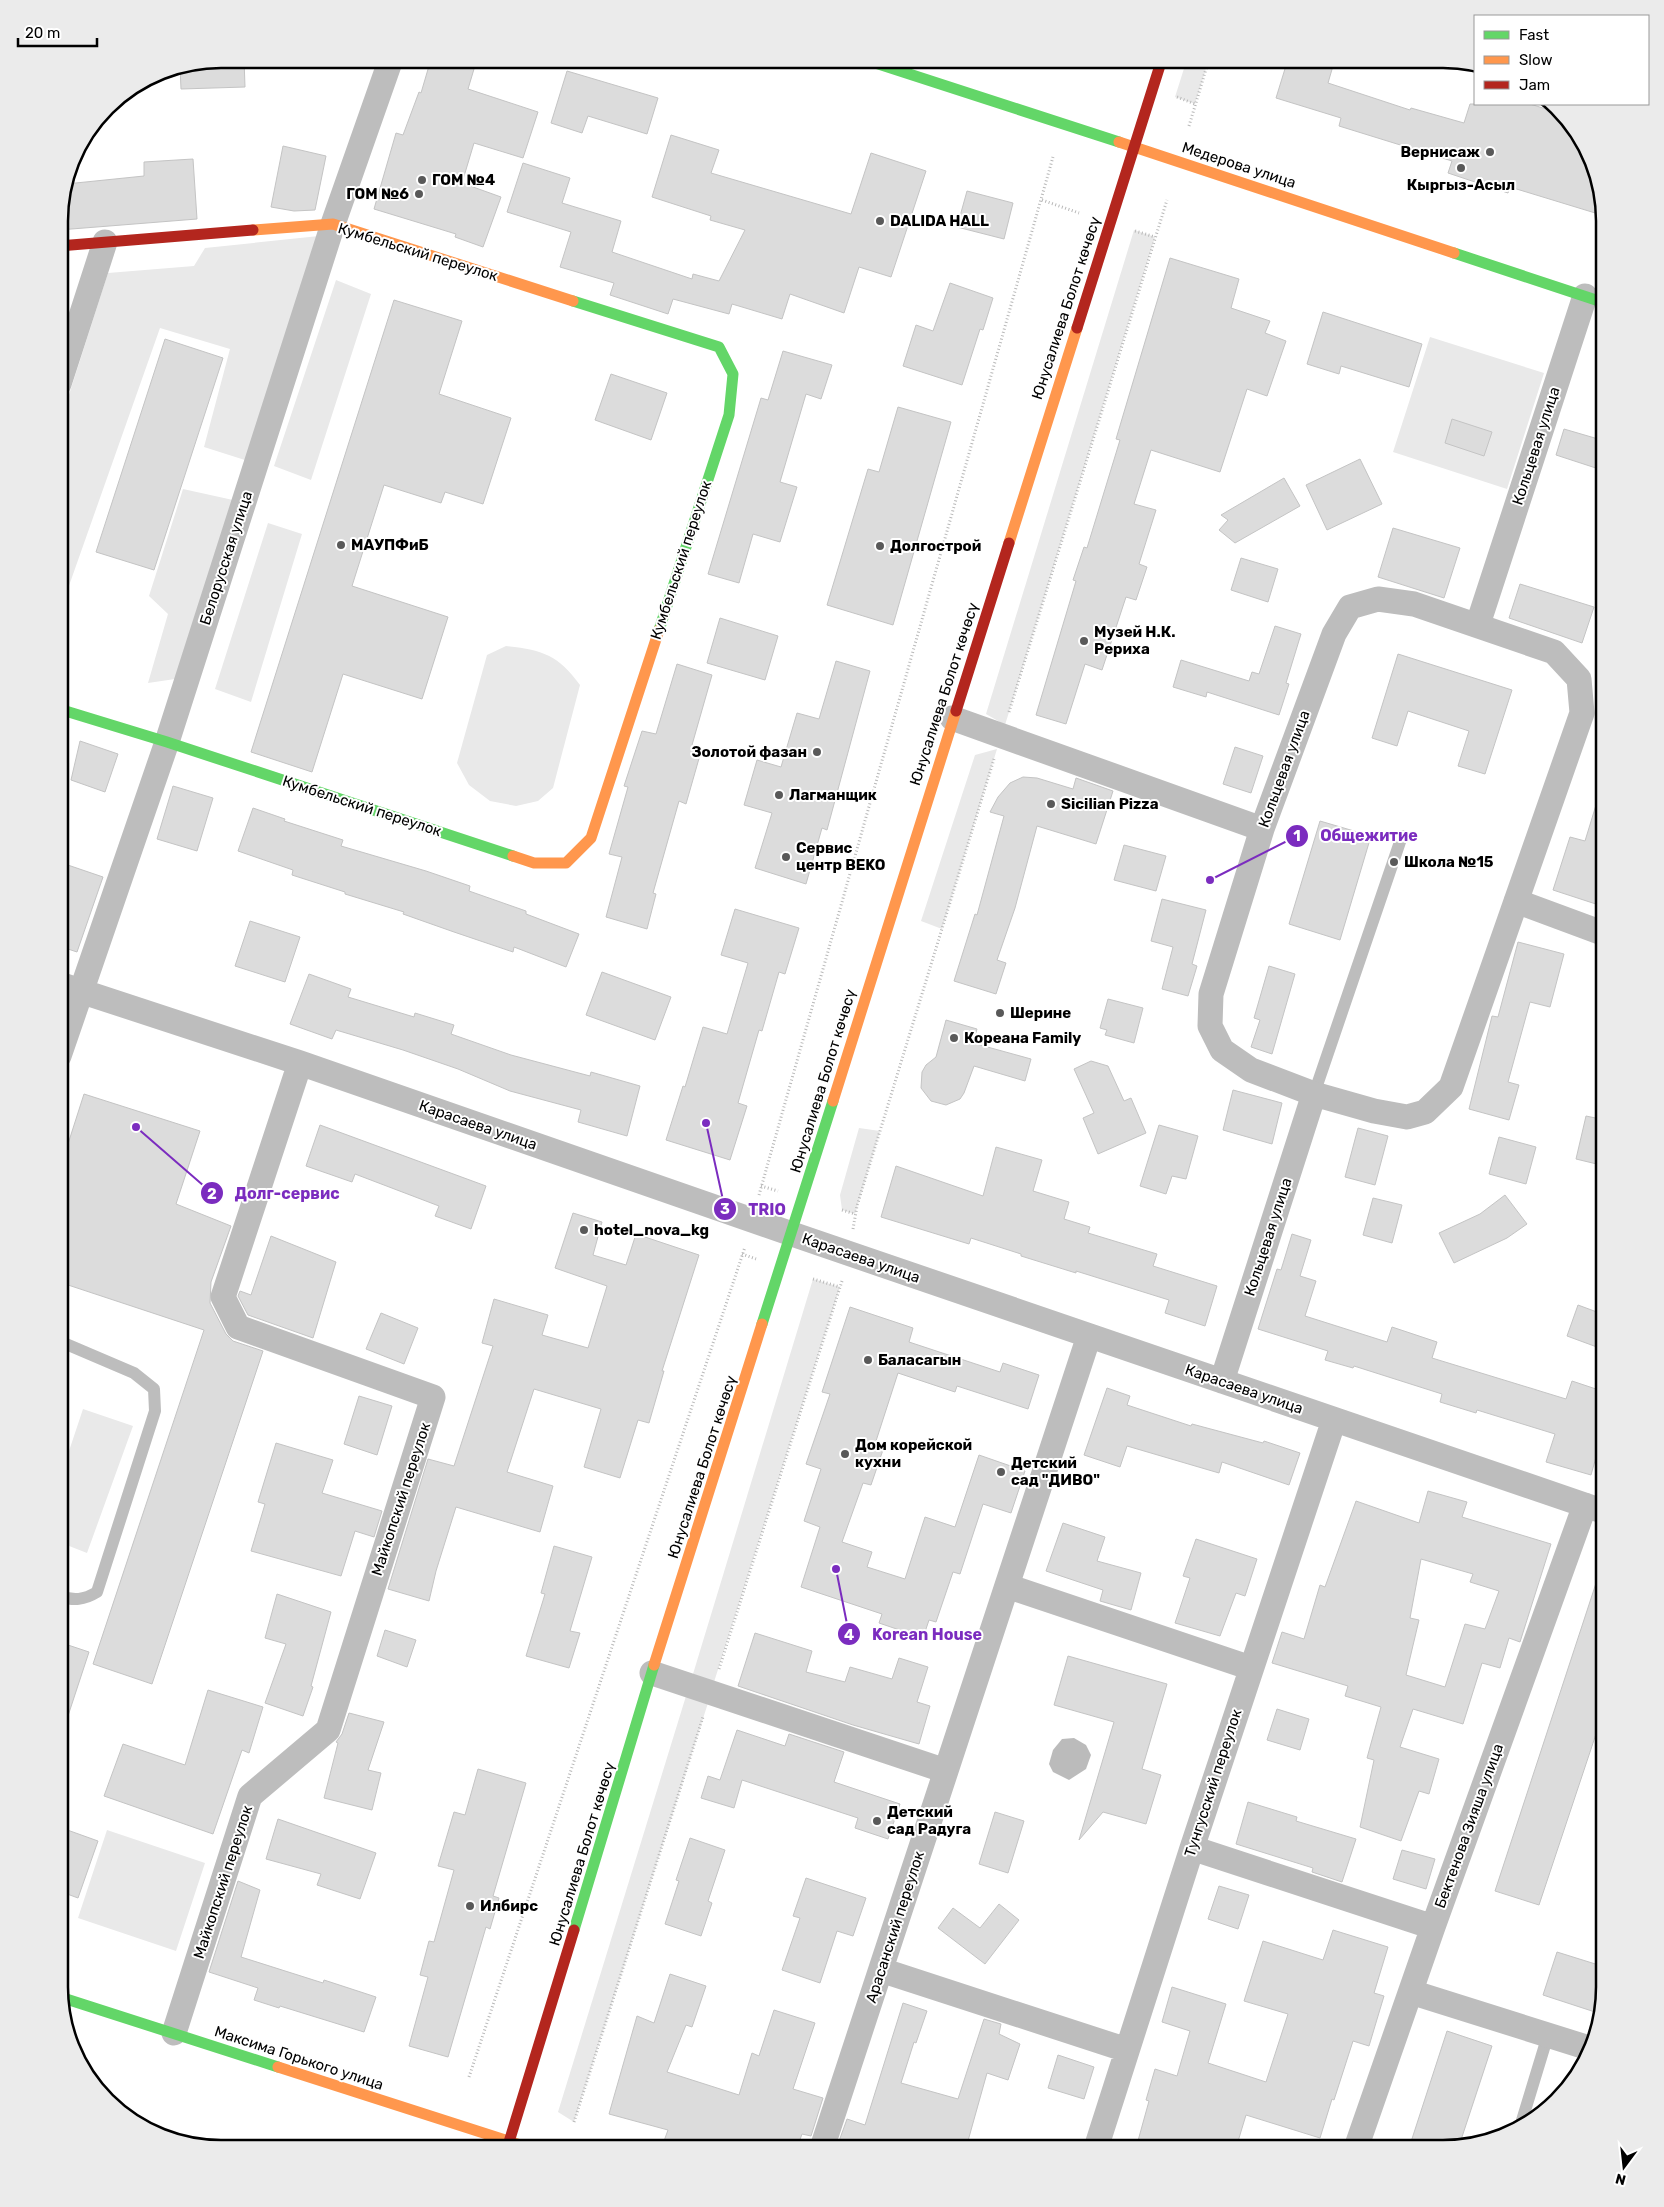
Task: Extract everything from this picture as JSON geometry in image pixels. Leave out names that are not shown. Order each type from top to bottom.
[{"type":"main road","name":"Медерова улица","points":[[890,68],[1595,299]]},
{"type":"main road","name":"Юнусалиева Болот көчөсү","points":[[510,2140],[652,1673],[792,1234],[952,718],[1159,68]]},
{"type":"main road","name":"Кумбельский переулок","points":[[68,245],[333,224],[719,347],[733,374],[729,415],[591,838],[566,863],[534,862],[167,742],[68,712]]},
{"type":"main road","name":"Максима Горького улица","points":[[68,1999],[503,2140]]},
{"type":"street","name":"Белорусская улица","points":[[68,1000],[70,987],[167,742],[333,224],[388,67]]},
{"type":"street","points":[[68,356],[105,242]]},
{"type":"street","name":"Кольцевая улица","points":[[1478,624],[1595,299]]},
{"type":"street","name":"Кольцевая улица","points":[[1378,599],[1414,604],[1478,624],[1554,652],[1579,679],[1582,713],[1451,1087],[1425,1112],[1407,1117],[1374,1111],[1314,1094],[1251,1070],[1222,1050],[1210,1026],[1211,994],[1262,829],[1334,634],[1350,607],[1378,599]]},
{"type":"street","points":[[952,718],[1262,829]]},
{"type":"street","points":[[1516,901],[1596,931]]},
{"type":"street","name":"Карасаева улица","points":[[70,987],[300,1063],[1334,1420],[1596,1506]]},
{"type":"street","name":"Майкопский переулок","points":[[174,2033],[250,1796],[328,1730],[433,1397],[238,1328],[223,1297],[300,1063]]},
{"type":"street","name":"Кольцевая улица","points":[[1222,1381],[1314,1094]]},
{"type":"street","name":"Арасанский переулок","points":[[825,2140],[1089,1336]]},
{"type":"street","name":"Тунгусский переулок","points":[[1099,2140],[1192,1848],[1334,1420]]},
{"type":"street","name":"Бектенова Зияша улица","points":[[1359,2140],[1433,1927],[1596,1515]]},
{"type":"street","points":[[1007,1586],[1251,1668]]},
{"type":"street","points":[[652,1673],[946,1771]]},
{"type":"street","points":[[1192,1848],[1433,1927]]},
{"type":"street","points":[[881,1970],[1127,2050]]},
{"type":"street","points":[[1411,1992],[1584,2046]]},
{"type":"lane","points":[[1314,1094],[1402,836]]},
{"type":"lane","points":[[68,1345],[134,1373],[154,1389],[155,1411],[98,1592],[86,1598],[68,1599]]},
{"type":"lane","points":[[1523,2117],[1548,2035]]},
{"type":"path","points":[[1189,126],[1206,68]]},
{"type":"path","points":[[1175,97],[1195,104]]},
{"type":"path","points":[[757,1201],[1053,157]]},
{"type":"path","points":[[1042,200],[1079,212]]},
{"type":"path","points":[[1134,230],[1155,238],[1167,200]]},
{"type":"path","points":[[761,1186],[781,1192]]},
{"type":"path","points":[[842,1210],[855,1214]]},
{"type":"path","points":[[468,2077],[745,1247]]},
{"type":"path","points":[[742,1254],[758,1260]]},
{"type":"path","points":[[813,1279],[840,1287]]},
{"type":"shaded area","points":[[1184,68],[1206,68],[1195,104],[1175,97]]},
{"type":"shaded area","points":[[1134,230],[1155,237],[1005,725],[986,714]]},
{"type":"shaded area","points":[[319,236],[248,461],[204,447],[230,349],[160,328],[68,589],[68,398],[108,273],[194,266],[205,248]]},
{"type":"shaded area","points":[[336,280],[371,294],[311,480],[274,466]]},
{"type":"shaded area","points":[[1430,337],[1544,373],[1507,489],[1393,452]]},
{"type":"shaded area","points":[[183,489],[233,500],[175,679],[148,683],[168,614],[149,596]]},
{"type":"shaded area","points":[[268,523],[302,534],[251,702],[215,689]]},
{"type":"shaded area","points":[[506,646],[540,652],[549,656],[564,667],[580,685],[553,788],[538,801],[516,806],[490,801],[469,785],[457,763],[487,655]]},
{"type":"shaded area","points":[[997,749],[942,929],[921,921],[975,755]]},
{"type":"shaded area","points":[[859,1128],[880,1131],[855,1214],[842,1210],[840,1195]]},
{"type":"shaded area","points":[[813,1279],[840,1287],[714,1682],[693,1674]]},
{"type":"shaded area","points":[[83,1409],[133,1426],[87,1553],[68,1546],[68,1454]]},
{"type":"shaded area","points":[[686,1696],[708,1703],[574,2122],[558,2112]]},
{"type":"shaded area","points":[[1074,1738],[1086,1745],[1091,1755],[1086,1769],[1069,1780],[1053,1772],[1049,1764],[1053,1750],[1062,1739]]},
{"type":"shaded area","points":[[107,1830],[205,1863],[176,1951],[78,1918]]},
{"type":"building","points":[[220,67],[244,67],[245,87],[181,89],[180,73],[191,70]]},
{"type":"building","points":[[429,67],[475,67],[468,89],[538,112],[523,158],[474,143],[462,183],[501,197],[483,247],[455,237],[456,234],[374,209],[396,133],[403,135],[419,92],[421,93]]},
{"type":"building","points":[[1285,68],[1332,68],[1328,83],[1410,110],[1411,108],[1464,123],[1470,104],[1533,105],[1550,110],[1571,135],[1585,162],[1595,200],[1596,213],[1510,187],[1508,193],[1448,173],[1452,161],[1339,126],[1341,118],[1276,98]]},
{"type":"building","points":[[567,71],[658,98],[647,134],[588,116],[582,133],[551,123]]},
{"type":"building","points":[[671,135],[719,150],[711,173],[851,214],[871,153],[926,171],[891,277],[859,267],[844,313],[790,294],[782,319],[732,304],[729,314],[673,299],[668,314],[610,295],[614,283],[560,267],[571,232],[507,212],[523,163],[570,178],[562,203],[621,221],[612,252],[692,279],[693,274],[719,281],[745,230],[710,220],[711,216],[652,197]]},
{"type":"building","points":[[283,146],[326,156],[315,210],[294,211],[271,207]]},
{"type":"building","points":[[193,159],[197,219],[68,229],[68,210],[73,183],[144,176],[144,162]]},
{"type":"building","points":[[967,191],[1013,203],[1004,239],[957,227]]},
{"type":"building","points":[[1170,258],[1239,279],[1231,308],[1270,321],[1265,333],[1286,341],[1267,396],[1247,389],[1220,472],[1151,450],[1134,504],[1156,510],[1139,564],[1147,567],[1136,600],[1126,597],[1102,670],[1085,664],[1066,724],[1036,715],[1076,581],[1073,580],[1084,547],[1087,548],[1120,440],[1116,439]]},
{"type":"building","points":[[950,283],[993,298],[983,330],[980,329],[962,385],[903,366],[916,325],[933,331]]},
{"type":"building","name":"МАУПФиБ","points":[[394,300],[462,321],[439,394],[511,418],[483,504],[445,492],[441,503],[384,485],[352,586],[448,617],[422,699],[343,674],[312,772],[251,752]]},
{"type":"building","points":[[1323,312],[1422,344],[1409,387],[1341,366],[1339,374],[1307,364]]},
{"type":"building","points":[[165,339],[223,358],[154,570],[96,552]]},
{"type":"building","points":[[783,351],[832,365],[821,399],[806,394],[780,482],[797,487],[780,542],[753,534],[739,583],[708,574],[761,398],[768,400]]},
{"type":"building","points":[[611,374],[667,393],[651,440],[595,420]]},
{"type":"building","name":"Долгострой","points":[[898,407],[951,422],[893,625],[827,605],[868,469],[879,472]]},
{"type":"building","points":[[1452,419],[1492,432],[1484,456],[1445,443]]},
{"type":"building","points":[[1564,429],[1596,438],[1596,468],[1556,455]]},
{"type":"building","points":[[1360,459],[1382,504],[1327,530],[1306,485]]},
{"type":"building","points":[[1284,478],[1300,506],[1235,543],[1219,530],[1228,520],[1221,515]]},
{"type":"building","points":[[1393,528],[1460,548],[1444,598],[1378,577]]},
{"type":"building","points":[[1241,558],[1278,569],[1268,602],[1231,590]]},
{"type":"building","points":[[1520,584],[1594,607],[1582,643],[1509,618]]},
{"type":"building","points":[[720,618],[778,636],[765,680],[707,663]]},
{"type":"building","points":[[1275,626],[1301,634],[1286,683],[1289,684],[1279,715],[1207,692],[1206,697],[1173,687],[1181,660],[1249,681],[1252,672],[1259,674]]},
{"type":"building","points":[[1398,654],[1512,690],[1485,774],[1458,766],[1469,731],[1408,711],[1397,746],[1372,738]]},
{"type":"building","points":[[836,661],[870,671],[827,830],[822,828],[806,884],[755,868],[772,813],[744,805],[757,760],[781,767],[797,713],[819,719]]},
{"type":"building","points":[[677,664],[712,675],[692,745],[702,748],[686,804],[679,801],[653,893],[656,894],[647,929],[606,917],[622,857],[609,854],[628,787],[624,786],[642,731],[656,734]]},
{"type":"building","points":[[80,741],[118,754],[105,792],[71,780]]},
{"type":"building","points":[[1235,747],[1263,756],[1251,793],[1223,784]]},
{"type":"building","points":[[1023,777],[1037,778],[1073,789],[1076,778],[1113,791],[1096,844],[1037,826],[1015,908],[997,960],[1006,963],[996,994],[954,981],[975,914],[977,915],[1004,816],[990,812],[998,797],[1010,783]]},
{"type":"building","points":[[173,786],[213,798],[197,851],[157,839]]},
{"type":"building","points":[[1596,805],[1596,904],[1553,890],[1570,837],[1585,841]]},
{"type":"building","points":[[253,808],[285,819],[284,821],[343,840],[341,846],[470,886],[469,891],[526,911],[526,914],[579,934],[566,967],[514,947],[513,952],[403,914],[404,912],[345,894],[345,892],[292,875],[293,870],[238,851]]},
{"type":"building","points":[[1320,821],[1371,836],[1340,940],[1289,924]]},
{"type":"building","points":[[1124,845],[1166,856],[1156,891],[1114,880]]},
{"type":"building","points":[[68,865],[103,877],[77,952],[68,949]]},
{"type":"building","points":[[1162,899],[1206,910],[1192,964],[1197,966],[1188,996],[1162,989],[1173,947],[1151,941]]},
{"type":"building","points":[[735,909],[799,928],[785,974],[779,972],[762,1031],[759,1030],[738,1103],[747,1106],[730,1160],[666,1140],[683,1086],[685,1087],[703,1027],[727,1034],[748,963],[721,955]]},
{"type":"building","points":[[250,921],[300,937],[285,982],[235,966]]},
{"type":"building","points":[[1518,942],[1564,954],[1550,1007],[1530,1002],[1508,1082],[1519,1085],[1509,1120],[1469,1109],[1492,1016],[1498,1017]]},
{"type":"building","points":[[1269,966],[1295,974],[1272,1054],[1251,1047],[1260,1020],[1254,1018]]},
{"type":"building","points":[[602,972],[671,997],[655,1040],[586,1015]]},
{"type":"building","points":[[309,974],[351,989],[348,997],[414,1017],[415,1013],[454,1025],[451,1034],[511,1055],[590,1076],[591,1072],[640,1086],[627,1136],[578,1122],[581,1110],[510,1091],[458,1069],[403,1050],[336,1030],[332,1039],[290,1024]]},
{"type":"building","points":[[1108,999],[1143,1008],[1134,1043],[1105,1035],[1107,1030],[1100,1028]]},
{"type":"building","points":[[946,1020],[977,1029],[973,1043],[1031,1059],[1025,1081],[974,1066],[960,1099],[946,1105],[931,1101],[921,1088],[922,1072],[926,1065],[936,1057]]},
{"type":"building","points":[[1091,1061],[1108,1066],[1124,1101],[1131,1098],[1146,1133],[1098,1154],[1083,1118],[1094,1113],[1074,1069]]},
{"type":"building","points":[[1233,1090],[1282,1103],[1272,1144],[1223,1130]]},
{"type":"building","points":[[84,1094],[200,1131],[176,1204],[231,1226],[211,1282],[210,1303],[226,1334],[233,1341],[263,1351],[152,1684],[93,1664],[204,1330],[68,1285],[68,1144]]},
{"type":"building","points":[[1586,1116],[1596,1118],[1596,1164],[1576,1159]]},
{"type":"building","points":[[320,1125],[486,1186],[471,1229],[435,1216],[439,1206],[355,1174],[352,1182],[306,1166]]},
{"type":"building","points":[[1159,1125],[1198,1136],[1186,1179],[1172,1176],[1166,1194],[1140,1186]]},
{"type":"building","points":[[1358,1128],[1388,1136],[1375,1185],[1345,1177]]},
{"type":"building","points":[[1499,1137],[1536,1147],[1526,1184],[1489,1174]]},
{"type":"building","points":[[996,1147],[1042,1160],[1033,1191],[1069,1202],[1064,1219],[1090,1227],[1088,1233],[1157,1254],[1153,1266],[1217,1286],[1205,1326],[1165,1313],[1169,1300],[1021,1256],[1021,1254],[971,1238],[969,1244],[881,1217],[896,1166],[983,1196]]},
{"type":"building","points":[[1505,1195],[1527,1224],[1507,1238],[1454,1263],[1439,1233],[1480,1214]]},
{"type":"building","points":[[1373,1198],[1402,1205],[1392,1243],[1363,1235]]},
{"type":"building","points":[[573,1213],[602,1222],[593,1255],[626,1265],[636,1234],[699,1255],[662,1371],[664,1371],[649,1423],[638,1420],[620,1478],[584,1467],[601,1409],[534,1389],[507,1472],[553,1486],[540,1532],[456,1507],[436,1571],[429,1601],[388,1589],[428,1459],[454,1466],[493,1346],[482,1343],[494,1299],[548,1315],[542,1335],[588,1348],[607,1286],[555,1268]]},
{"type":"building","points":[[1292,1234],[1311,1240],[1300,1276],[1316,1281],[1305,1316],[1387,1342],[1392,1327],[1437,1342],[1432,1358],[1566,1399],[1572,1381],[1596,1389],[1596,1457],[1591,1475],[1546,1462],[1555,1434],[1477,1410],[1476,1413],[1440,1402],[1442,1394],[1354,1366],[1353,1368],[1325,1360],[1328,1351],[1258,1329],[1277,1269],[1281,1270]]},
{"type":"building","points":[[271,1236],[336,1262],[313,1338],[248,1315],[238,1296],[240,1291],[251,1295]]},
{"type":"building","points":[[1578,1305],[1596,1312],[1596,1347],[1567,1336]]},
{"type":"building","points":[[850,1307],[913,1328],[909,1342],[1000,1372],[1003,1363],[1039,1375],[1028,1409],[957,1386],[955,1392],[898,1373],[876,1441],[885,1444],[871,1485],[863,1483],[842,1542],[872,1552],[867,1567],[905,1579],[925,1517],[955,1527],[979,1455],[1025,1471],[1011,1513],[983,1504],[960,1574],[953,1572],[936,1622],[929,1620],[923,1638],[879,1623],[882,1614],[801,1587],[820,1527],[804,1521],[821,1469],[806,1464],[830,1394],[822,1392]]},
{"type":"building","points":[[381,1313],[418,1328],[404,1364],[366,1349]]},
{"type":"building","points":[[1107,1388],[1130,1396],[1127,1405],[1191,1426],[1192,1424],[1263,1443],[1264,1441],[1300,1453],[1289,1485],[1222,1462],[1219,1473],[1127,1446],[1120,1467],[1084,1455]]},
{"type":"building","points":[[359,1396],[392,1406],[377,1455],[344,1444]]},
{"type":"building","points":[[276,1443],[333,1460],[322,1493],[382,1511],[374,1537],[355,1531],[341,1576],[251,1551],[265,1504],[258,1502]]},
{"type":"building","points":[[1428,1491],[1467,1502],[1462,1517],[1551,1544],[1520,1642],[1509,1638],[1500,1668],[1482,1663],[1463,1724],[1413,1709],[1400,1747],[1439,1759],[1429,1794],[1419,1791],[1401,1841],[1360,1827],[1374,1760],[1367,1758],[1381,1707],[1345,1696],[1348,1686],[1272,1663],[1282,1632],[1304,1639],[1320,1585],[1325,1587],[1356,1501],[1419,1523]],"holes":[[[1421,1559],[1473,1574],[1470,1582],[1499,1591],[1485,1629],[1465,1624],[1445,1687],[1406,1675],[1419,1620],[1410,1618]]]},
{"type":"building","points":[[1063,1523],[1105,1537],[1097,1561],[1141,1573],[1131,1610],[1100,1601],[1103,1590],[1046,1571]]},
{"type":"building","points":[[1196,1539],[1257,1559],[1245,1596],[1236,1593],[1220,1636],[1175,1623],[1190,1578],[1183,1576]]},
{"type":"building","points":[[554,1546],[592,1557],[570,1631],[580,1633],[569,1668],[526,1656],[545,1594],[541,1593]]},
{"type":"building","points":[[1596,1583],[1596,1734],[1539,1905],[1495,1891]]},
{"type":"building","points":[[277,1594],[331,1612],[311,1686],[313,1687],[303,1716],[265,1703],[286,1644],[265,1638]]},
{"type":"building","points":[[385,1630],[416,1640],[407,1667],[377,1656]]},
{"type":"building","points":[[755,1633],[812,1651],[806,1672],[845,1682],[850,1667],[892,1679],[899,1658],[928,1667],[917,1702],[930,1706],[919,1744],[853,1725],[738,1686]]},
{"type":"building","points":[[68,1645],[89,1652],[68,1716]]},
{"type":"building","points":[[1068,1656],[1167,1684],[1142,1769],[1161,1775],[1146,1824],[1103,1812],[1079,1840],[1114,1722],[1054,1705]]},
{"type":"building","points":[[208,1690],[263,1707],[249,1753],[242,1750],[213,1834],[104,1796],[123,1744],[185,1765]]},
{"type":"building","points":[[1277,1709],[1309,1719],[1300,1750],[1267,1740]]},
{"type":"building","points":[[349,1713],[384,1722],[368,1770],[381,1773],[372,1810],[324,1798],[338,1743],[336,1742],[342,1734]]},
{"type":"building","points":[[737,1730],[785,1746],[789,1734],[844,1752],[834,1782],[900,1804],[888,1839],[855,1828],[858,1818],[742,1780],[734,1808],[701,1798],[708,1776],[720,1780]]},
{"type":"building","points":[[478,1769],[526,1783],[493,1896],[499,1898],[490,1929],[486,1927],[448,2057],[409,2046],[428,1977],[420,1975],[429,1941],[434,1942],[454,1870],[438,1866],[454,1812],[465,1815]]},
{"type":"building","points":[[1248,1802],[1297,1817],[1296,1821],[1356,1839],[1342,1882],[1312,1872],[1313,1868],[1236,1844]]},
{"type":"building","points":[[995,1812],[1024,1821],[1008,1873],[979,1864]]},
{"type":"building","points":[[278,1819],[376,1853],[360,1899],[317,1885],[321,1874],[266,1859]]},
{"type":"building","points":[[68,1830],[98,1841],[78,1898],[68,1894]]},
{"type":"building","points":[[690,1838],[725,1850],[708,1901],[712,1903],[701,1936],[665,1924],[679,1881],[676,1880]]},
{"type":"building","points":[[1402,1850],[1435,1859],[1426,1889],[1393,1879]]},
{"type":"building","points":[[806,1878],[866,1898],[853,1936],[837,1931],[820,1983],[782,1970],[800,1918],[793,1916]]},
{"type":"building","points":[[238,1881],[260,1890],[241,1957],[323,1983],[324,1980],[376,1997],[364,2032],[280,2006],[279,2008],[254,2000],[258,1988],[209,1972]]},
{"type":"building","points":[[1219,1886],[1249,1895],[1238,1929],[1208,1919]]},
{"type":"building","points":[[999,1904],[1019,1920],[985,1964],[938,1928],[953,1908],[980,1928]]},
{"type":"building","points":[[1333,1930],[1388,1947],[1374,1993],[1384,1996],[1369,2046],[1353,2041],[1320,2138],[1246,2115],[1238,2140],[1138,2140],[1149,2101],[1146,2100],[1155,2069],[1177,2076],[1190,2031],[1162,2022],[1172,1987],[1226,2004],[1208,2063],[1266,2082],[1288,2014],[1244,2001],[1263,1941],[1323,1960]]},
{"type":"building","points":[[1557,1952],[1596,1964],[1594,2012],[1543,1995]]},
{"type":"building","points":[[670,1974],[706,1986],[692,2027],[686,2025],[667,2072],[739,2095],[752,2053],[759,2056],[774,2010],[815,2023],[793,2089],[823,2098],[811,2136],[802,2134],[800,2140],[664,2140],[668,2130],[609,2114],[637,2016],[654,2023]]},
{"type":"building","points":[[903,2003],[927,2011],[916,2043],[914,2042],[901,2083],[958,2099],[984,2019],[1001,2024],[999,2034],[1020,2044],[1008,2080],[987,2073],[968,2140],[839,2140],[847,2119],[865,2125]]},
{"type":"building","points":[[1447,2031],[1492,2046],[1462,2138],[1412,2140]]},
{"type":"building","points":[[1058,2055],[1094,2067],[1084,2099],[1048,2088]]},
{"type":"traffic: fast","points":[[889,68],[1119,142]]},
{"type":"traffic: fast","points":[[1454,253],[1596,300]]},
{"type":"traffic: fast","points":[[573,301],[719,347],[733,374],[729,415],[659,630]]},
{"type":"traffic: fast","points":[[68,712],[167,742],[513,856]]},
{"type":"traffic: fast","points":[[762,1324],[833,1101]]},
{"type":"traffic: fast","points":[[574,1930],[654,1665]]},
{"type":"traffic: fast","points":[[68,2000],[278,2067]]},
{"type":"traffic: slow","points":[[1119,142],[1454,253]]},
{"type":"traffic: slow","points":[[253,230],[333,224],[573,301]]},
{"type":"traffic: slow","points":[[1009,543],[1077,328]]},
{"type":"traffic: slow","points":[[513,856],[534,863],[566,863],[591,838],[659,630]]},
{"type":"traffic: slow","points":[[833,1101],[956,711]]},
{"type":"traffic: slow","points":[[654,1665],[762,1324]]},
{"type":"traffic: slow","points":[[278,2067],[505,2140]]},
{"type":"traffic: jam","points":[[1077,328],[1159,68]]},
{"type":"traffic: jam","points":[[68,245],[253,230]]},
{"type":"traffic: jam","points":[[956,711],[1009,543]]},
{"type":"traffic: jam","points":[[510,2140],[574,1930]]},
{"type":"place","name":"Вернисаж","points":[[1490,152]]},
{"type":"place","name":"Кыргыз-Асыл","points":[[1461,168]]},
{"type":"place","name":"ГОМ №4","points":[[422,180]]},
{"type":"place","name":"ГОМ №6","points":[[419,194]]},
{"type":"place","name":"DALIDA HALL","points":[[880,221]]},
{"type":"place","name":"МАУПФиБ","points":[[341,545]]},
{"type":"place","name":"Долгострой","points":[[880,546]]},
{"type":"place","name":"Музей Н.К. Рериха","points":[[1084,641]]},
{"type":"place","name":"Золотой фазан","points":[[817,752]]},
{"type":"place","name":"Лагманщик","points":[[779,795]]},
{"type":"place","name":"Sicilian Pizza","points":[[1051,804]]},
{"type":"place","name":"Сервис центр BEKO","points":[[786,857]]},
{"type":"place","name":"Школа №15","points":[[1394,862]]},
{"type":"place","name":"Общежитие","points":[[1210,880]]},
{"type":"place","name":"Шерине","points":[[1000,1013]]},
{"type":"place","name":"Кореана Family","points":[[954,1038]]},
{"type":"place","name":"TRIO","points":[[706,1123]]},
{"type":"place","name":"Долг-сервис","points":[[136,1127]]},
{"type":"place","name":"hotel_nova_kg","points":[[584,1230]]},
{"type":"place","name":"Баласагын","points":[[868,1360]]},
{"type":"place","name":"Дом корейской кухни","points":[[845,1454]]},
{"type":"place","name":"Детский сад \"ДИВО\"","points":[[1001,1472]]},
{"type":"place","name":"Korean House","points":[[836,1569]]},
{"type":"place","name":"Детский сад Радуга","points":[[877,1821]]},
{"type":"place","name":"Илбирс","points":[[470,1906]]}]
